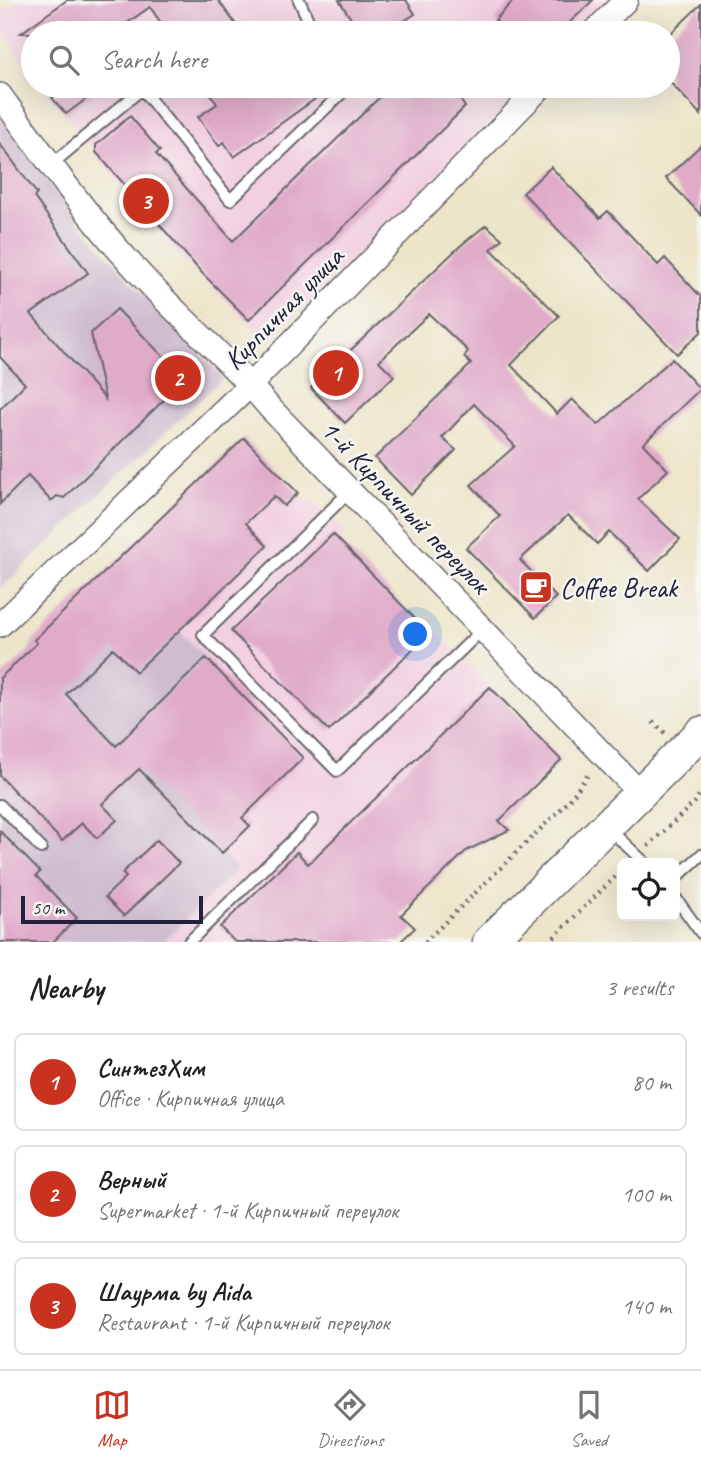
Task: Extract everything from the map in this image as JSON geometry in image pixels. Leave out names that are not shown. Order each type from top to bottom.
[{"type":"main road","points":[[489,942],[701,733]]},
{"type":"street","points":[[605,21],[626,0]]},
{"type":"street","name":"1-й Кирпичный переулок","points":[[0,95],[51,165],[132,266],[250,385],[639,793]]},
{"type":"street","name":"Кирпичная улица","points":[[0,625],[250,385],[530,98]]},
{"type":"lane","points":[[299,0],[309,21]]},
{"type":"lane","points":[[51,165],[127,98]]},
{"type":"lane","points":[[149,98],[230,200],[334,98]]},
{"type":"lane","points":[[350,491],[203,635],[337,771],[483,629]]},
{"type":"lane","points":[[0,805],[41,848]]},
{"type":"lane","points":[[189,942],[313,820]]},
{"type":"lane","points":[[606,826],[640,858]]},
{"type":"lane","points":[[680,874],[701,855]]},
{"type":"lane","points":[[680,904],[701,933]]},
{"type":"path","points":[[425,942],[568,802],[590,771]]},
{"type":"path","points":[[642,858],[695,802],[701,792]]},
{"type":"path","points":[[549,942],[617,875]]},
{"type":"shaded area","points":[[19,0],[616,0],[594,21],[21,21],[21,58],[0,29],[0,13]]},
{"type":"shaded area","points":[[51,98],[516,98],[268,342],[172,248]]},
{"type":"shaded area","points":[[0,116],[79,221],[129,279],[223,378],[0,589]]},
{"type":"shaded area","points":[[298,493],[308,503],[312,499],[346,533],[339,540],[429,633],[434,629],[561,760],[499,820],[509,830],[466,851],[401,914],[415,928],[404,939],[390,925],[383,942],[163,942],[237,869],[117,746],[205,659],[179,631],[267,546],[246,523],[274,496],[284,506]]},
{"type":"shaded area","points":[[179,631],[206,658],[117,746],[237,869],[163,942],[0,942],[0,678],[27,653],[34,640],[76,683],[113,648],[136,672]]},
{"type":"building","points":[[67,0],[218,0],[233,21],[160,21],[150,7],[130,21],[38,21]]},
{"type":"building","points":[[339,0],[406,0],[415,14],[404,21],[352,21]]},
{"type":"building","points":[[514,0],[593,0],[571,21],[495,20]]},
{"type":"building","points":[[701,4],[701,115],[680,93],[680,24]]},
{"type":"building","points":[[52,98],[88,98],[66,114]]},
{"type":"building","points":[[213,98],[315,99],[234,157],[224,142],[219,146],[198,117],[217,104]]},
{"type":"building","points":[[379,98],[459,98],[465,107],[249,320],[201,272],[96,152],[96,145],[130,116],[160,151],[156,154],[233,241]]},
{"type":"building","points":[[0,144],[37,194],[34,197],[88,273],[31,314],[105,399],[91,333],[117,309],[185,379],[64,498],[57,496],[51,501],[28,476],[0,504],[0,409],[25,384],[0,357]]},
{"type":"building","points":[[701,145],[701,215],[666,178]]},
{"type":"building","points":[[551,167],[600,218],[608,211],[658,265],[665,258],[701,297],[701,332],[677,354],[523,193]]},
{"type":"building","points":[[486,225],[502,239],[491,249],[559,316],[511,365],[557,414],[572,399],[598,425],[672,359],[700,389],[643,444],[668,470],[638,499],[680,539],[649,571],[609,532],[597,544],[568,515],[520,560],[556,597],[535,618],[466,548],[500,516],[471,485],[515,446],[474,404],[442,438],[456,450],[411,495],[375,458],[471,364],[464,357],[468,351],[429,314],[379,361],[394,376],[345,423],[311,388],[459,247]]},
{"type":"building","points":[[244,438],[298,493],[284,506],[274,496],[246,523],[267,546],[136,672],[113,648],[66,694],[116,746],[206,658],[303,758],[242,818],[250,826],[222,853],[139,769],[102,804],[117,820],[97,838],[82,823],[62,841],[0,776],[0,678],[37,643],[34,640]]},
{"type":"building","points":[[333,534],[429,633],[329,731],[231,631]]},
{"type":"building","points":[[490,687],[561,760],[499,821],[509,830],[466,851],[401,915],[415,928],[400,942],[235,942],[220,927],[297,852],[308,864]]},
{"type":"building","points":[[0,831],[40,872],[36,876],[77,918],[53,942],[0,942]]},
{"type":"building","points":[[157,840],[179,863],[124,916],[105,897],[126,877],[122,873]]},
{"type":"place","name":"Шаурма by Aida","points":[[146,201]]},
{"type":"place","name":"СинтезХим","points":[[336,373]]},
{"type":"place","name":"Верный","points":[[178,378]]},
{"type":"place","name":"Coffee Break","points":[[536,587]]}]
